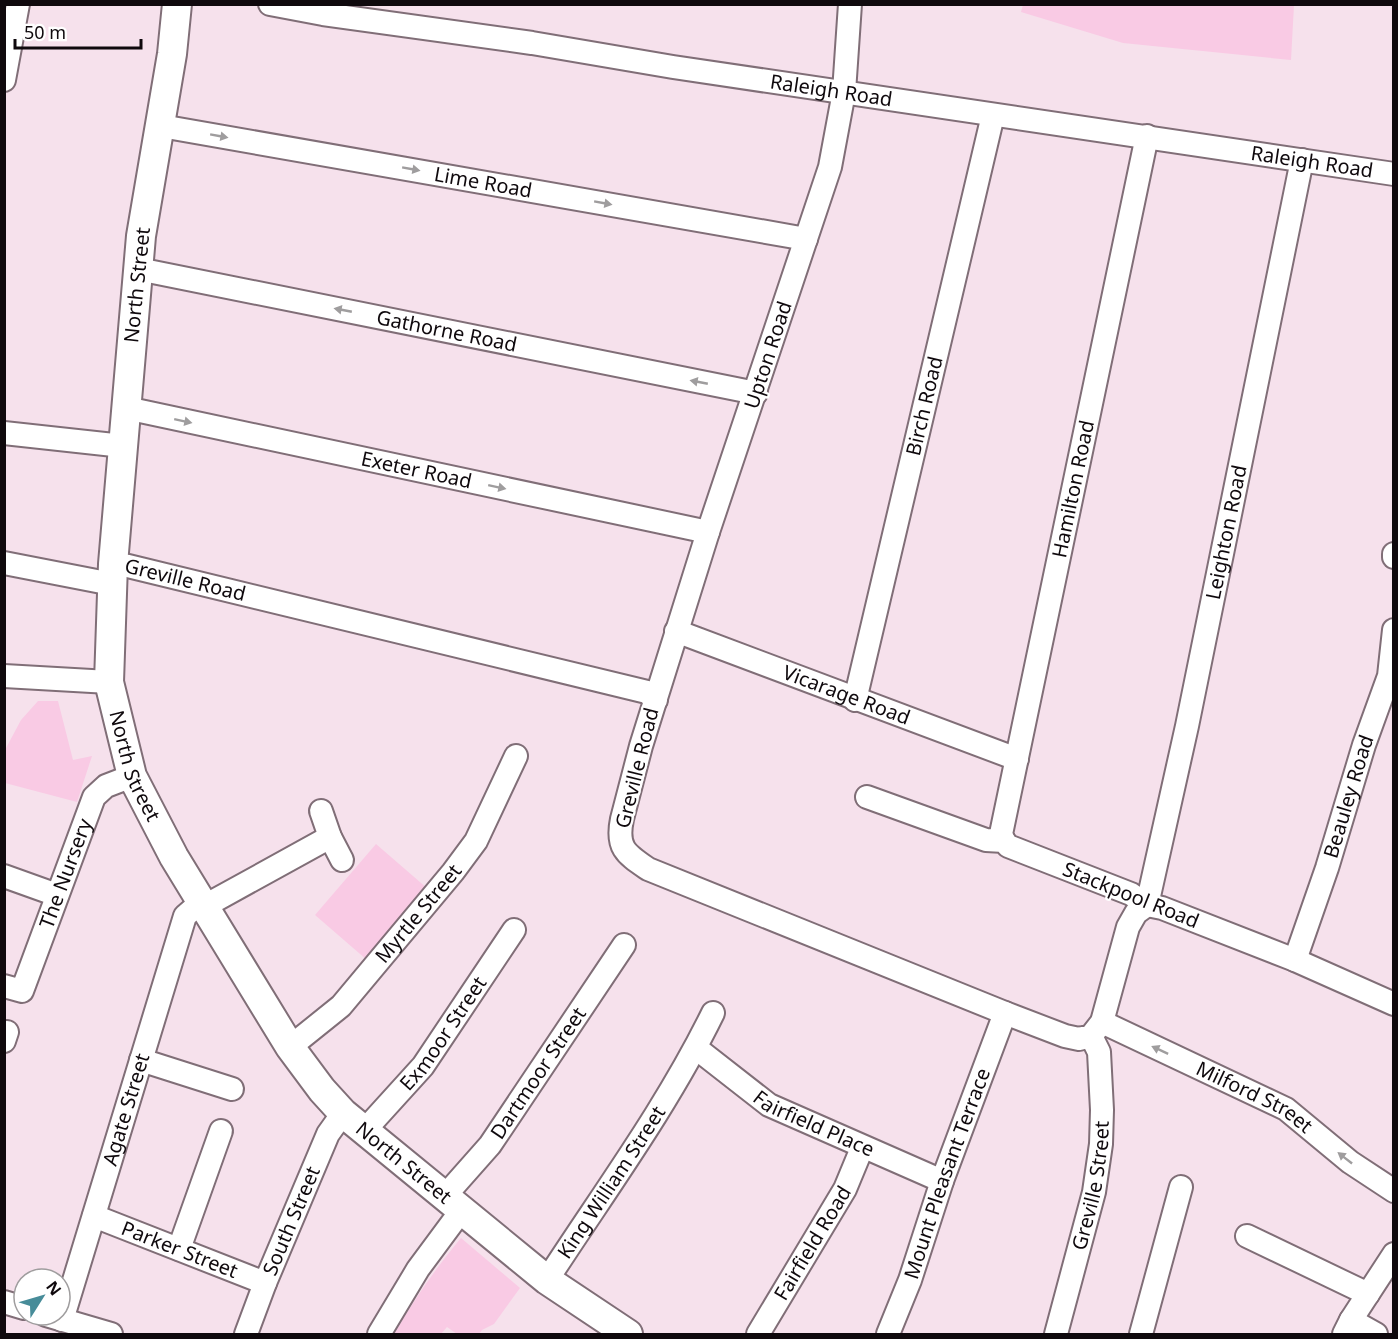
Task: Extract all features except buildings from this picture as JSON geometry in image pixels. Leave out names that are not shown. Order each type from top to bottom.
[{"type":"main road","name":"North Street","points":[[177,4],[172,54],[146,204],[138,269],[112,574],[109,682],[132,776],[201,905],[290,1047],[322,1090],[354,1122],[547,1280],[628,1335]]},
{"type":"street","points":[[4,80],[18,4]]},
{"type":"street","name":"Raleigh Road","points":[[270,4],[323,14],[532,43],[673,67],[1394,174]]},
{"type":"street","name":"Upton Road","points":[[656,700],[708,532],[830,167],[844,92],[850,4]]},
{"type":"street","name":"Birch Road","points":[[855,700],[993,115]]},
{"type":"street","name":"Lime Road","points":[[161,126],[806,239]]},
{"type":"street","name":"Hamilton Road","points":[[1004,841],[1001,834],[1147,136]]},
{"type":"street","name":"Leighton Road","points":[[1147,904],[1187,726],[1302,160]]},
{"type":"street","name":"Gathorne Road","points":[[138,269],[756,393]]},
{"type":"street","name":"Exeter Road","points":[[126,408],[708,532]]},
{"type":"street","points":[[4,433],[123,446]]},
{"type":"street","name":"Greville Road","points":[[4,563],[112,574],[128,566],[647,692],[656,700],[619,833],[620,844],[632,858],[648,869],[1065,1036],[1079,1039],[1096,1029]]},
{"type":"street","name":"Beauley Road","points":[[1294,960],[1327,868],[1364,745],[1391,677],[1394,630]]},
{"type":"street","name":"Vicarage Road","points":[[676,631],[1017,759]]},
{"type":"street","points":[[4,676],[109,682]]},
{"type":"street","name":"Myrtle Street","points":[[290,1047],[342,1006],[453,872],[476,841],[516,756]]},
{"type":"street","name":"The Nursery","points":[[13,989],[57,895],[94,797],[106,786],[132,776]]},
{"type":"street","name":"Stackpool Road","points":[[867,796],[986,840],[1004,841],[1008,846],[1131,894],[1147,904],[1294,960],[1394,1004]]},
{"type":"street","points":[[321,811],[330,837],[342,860]]},
{"type":"street","points":[[201,905],[330,837]]},
{"type":"street","points":[[4,876],[57,895]]},
{"type":"street","points":[[1096,1029],[1128,927],[1136,913],[1147,904]]},
{"type":"street","name":"Agate Street","points":[[72,1272],[94,1216],[185,916],[201,905]]},
{"type":"street","name":"Exmoor Street","points":[[354,1122],[423,1066],[514,930]]},
{"type":"street","name":"Dartmoor Street","points":[[379,1335],[453,1204],[490,1145],[624,945]]},
{"type":"street","points":[[696,1048],[713,1013]]},
{"type":"street","name":"Mount Pleasant Terrace","points":[[888,1335],[910,1280],[942,1181],[1005,1013]]},
{"type":"street","name":"Milford Street","points":[[1096,1029],[1286,1109],[1350,1162],[1394,1191]]},
{"type":"street","name":"Greville Street","points":[[1056,1335],[1094,1192],[1101,1144],[1102,1110],[1096,1029]]},
{"type":"street","name":"King William Street","points":[[547,1280],[675,1085],[696,1048]]},
{"type":"street","name":"Fairfield Place","points":[[696,1048],[769,1106],[942,1181]]},
{"type":"street","points":[[141,1060],[232,1089]]},
{"type":"street","name":"South Street","points":[[246,1335],[265,1283],[328,1134],[354,1122]]},
{"type":"street","points":[[179,1249],[221,1131]]},
{"type":"street","name":"Fairfield Road","points":[[758,1335],[845,1189],[862,1148]]},
{"type":"street","points":[[1141,1335],[1181,1187]]},
{"type":"street","name":"Parker Street","points":[[94,1216],[265,1283]]},
{"type":"street","points":[[1247,1236],[1368,1294]]},
{"type":"street","points":[[1376,1335],[1347,1327],[1394,1254]]},
{"type":"street","points":[[72,1323],[111,1335]]},
{"type":"shaded area","points":[[1023,5],[1294,5],[1291,60],[1123,43],[1021,12]]},
{"type":"shaded area","points":[[38,701],[58,701],[73,760],[92,756],[77,802],[5,783],[5,750],[21,720]]},
{"type":"shaded area","points":[[376,844],[428,889],[367,960],[315,915]]},
{"type":"shaded area","points":[[461,1238],[520,1288],[494,1324],[479,1334],[457,1334],[447,1327],[441,1334],[394,1334],[425,1285]]}]
